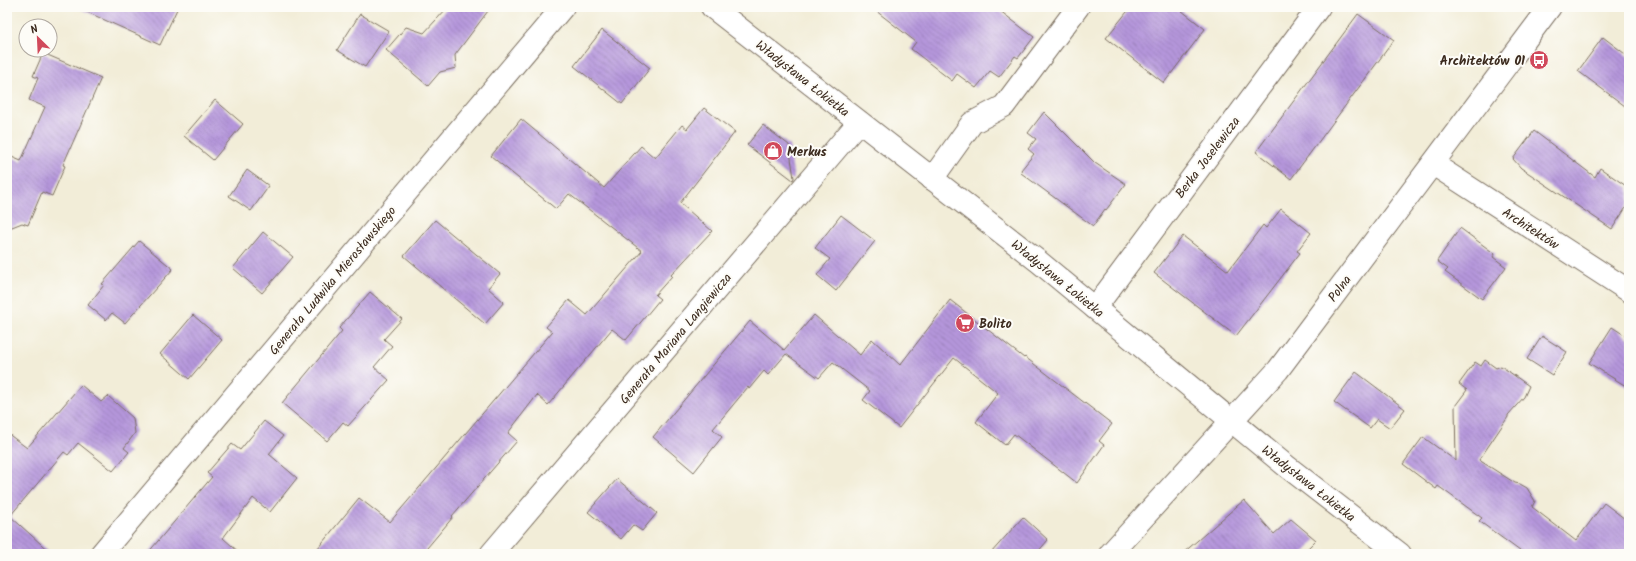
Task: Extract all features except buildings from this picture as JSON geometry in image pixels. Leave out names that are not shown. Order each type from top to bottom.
[{"type":"street","name":"Generała Ludwika Mierosławskiego","points":[[101,554],[564,7]]},
{"type":"street","name":"Władysława Łokietka","points":[[712,7],[1095,308],[1285,465],[1400,554]]},
{"type":"street","points":[[932,179],[972,124],[1004,106],[1078,7]]},
{"type":"street","name":"Berka Joselewicza","points":[[1095,308],[1319,7]]},
{"type":"street","name":"Polna","points":[[1110,554],[1278,370],[1550,7]]},
{"type":"street","name":"Generała Mariana Langiewicza","points":[[491,554],[859,122]]},
{"type":"street","name":"Architektów","points":[[1433,164],[1629,291]]},
{"type":"place","name":"Architektów 01","points":[[1539,60]]},
{"type":"place","name":"Merkus","points":[[773,151]]},
{"type":"place","name":"Bolito","points":[[965,323]]}]
